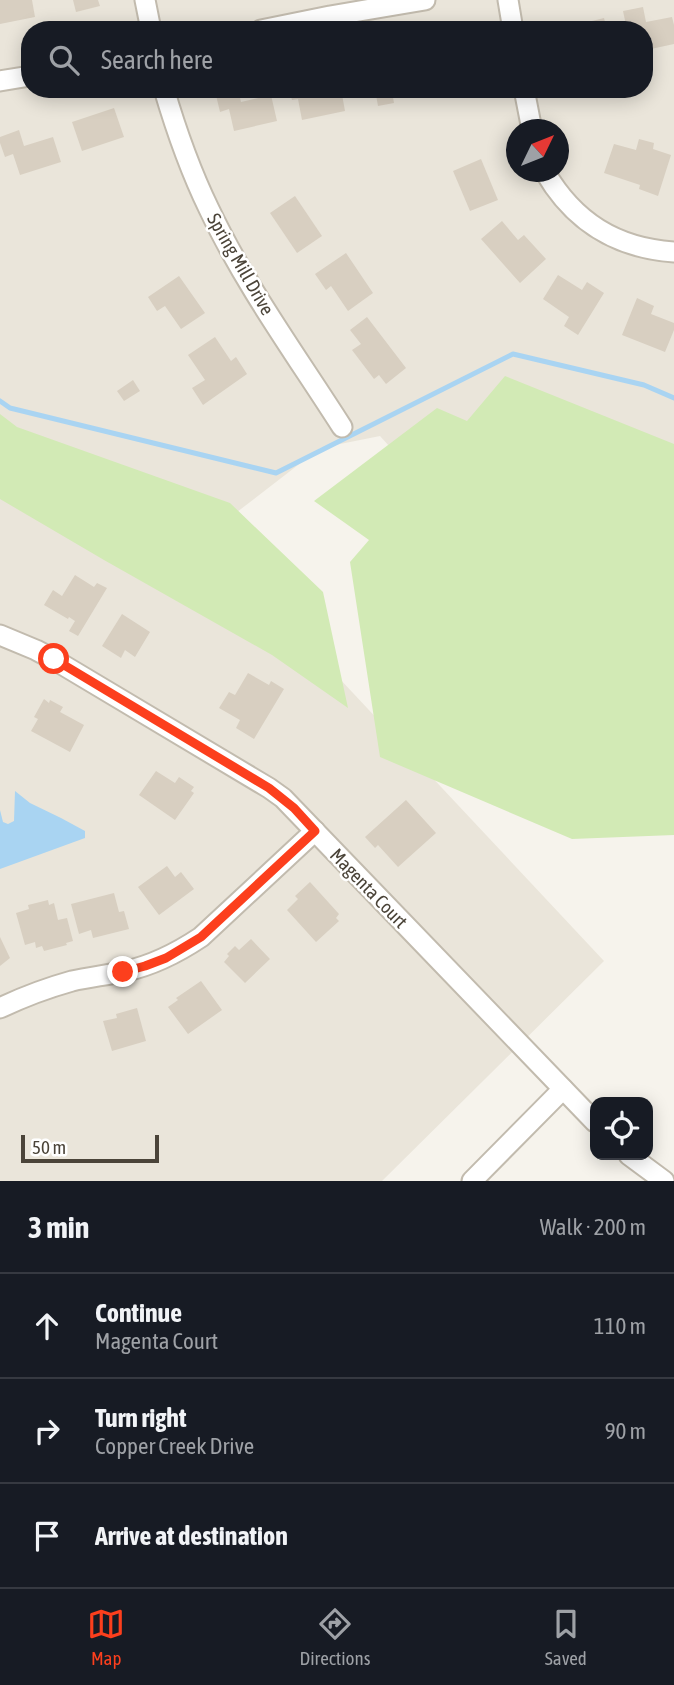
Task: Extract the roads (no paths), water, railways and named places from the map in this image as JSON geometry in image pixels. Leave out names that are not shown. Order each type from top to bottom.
[{"type":"street","points":[[145,0],[149,21]]},
{"type":"street","points":[[305,21],[425,0]]},
{"type":"street","points":[[508,0],[512,21]]},
{"type":"street","points":[[0,81],[21,78]]},
{"type":"street","name":"Spring Mill Drive","points":[[167,98],[188,162],[220,231],[246,277],[342,427]]},
{"type":"street","points":[[526,98],[530,119]]},
{"type":"street","points":[[551,182],[566,203],[597,229],[632,245],[674,252]]},
{"type":"street","name":"Magenta Court","points":[[0,635],[54,659],[269,788],[294,808],[590,1117]]},
{"type":"street","points":[[0,1008],[72,981],[145,966],[184,948],[201,937],[315,831]]},
{"type":"street","points":[[472,1181],[564,1089]]},
{"type":"street","points":[[636,1160],[664,1181]]},
{"type":"water","points":[[15,791],[30,803],[85,831],[85,838],[0,869],[0,810],[3,822],[8,824],[14,821]]},
{"type":"waterway","points":[[0,401],[10,408],[276,473],[513,354],[644,385],[674,398]]}]
